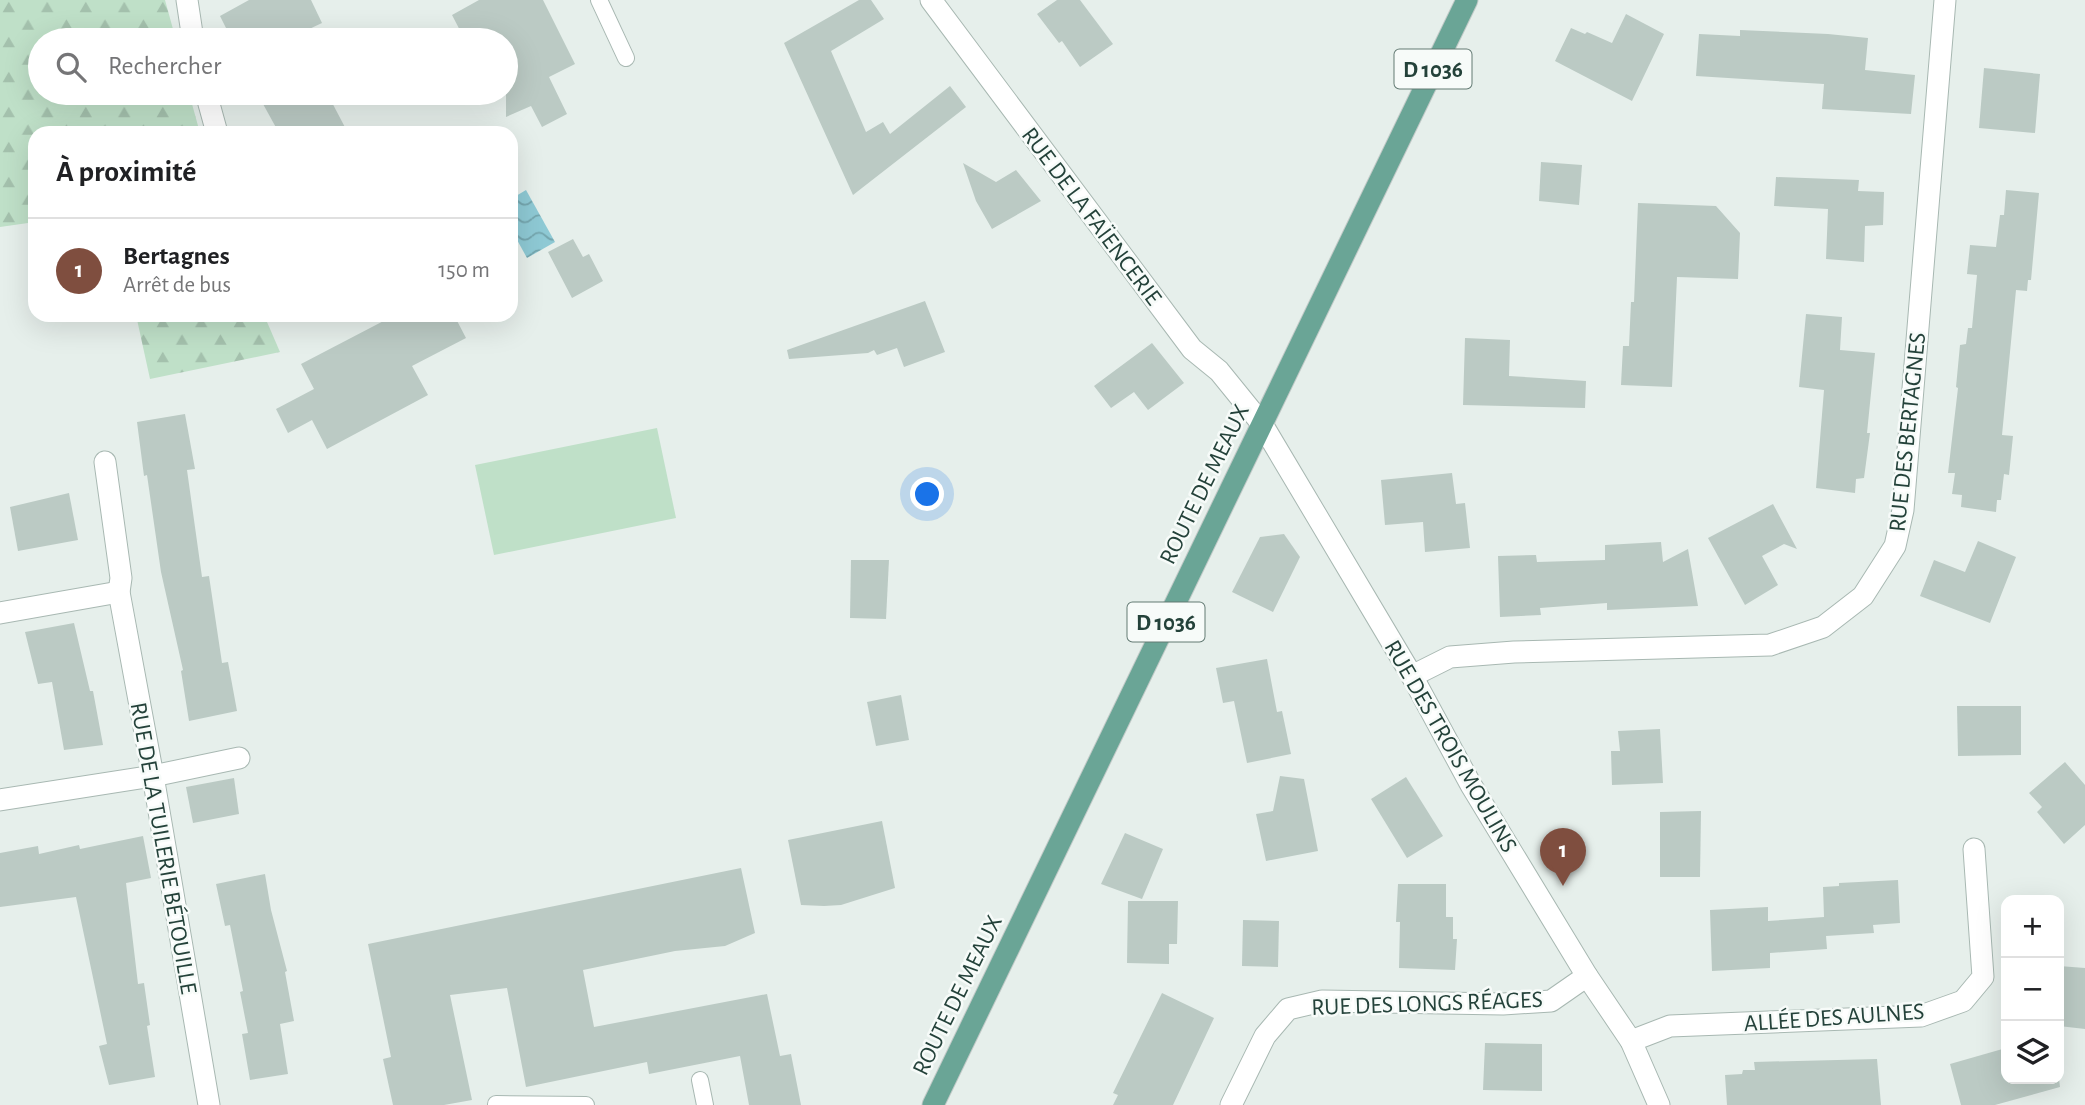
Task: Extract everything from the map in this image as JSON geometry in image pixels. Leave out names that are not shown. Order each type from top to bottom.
[{"type":"main road","name":"ROUTE DE MEAUX","points":[[933,1105],[1467,0]]},
{"type":"street","points":[[187,0],[191,28]]},
{"type":"street","name":"RUE DE LA FAÏENCERIE","points":[[931,0],[1192,349],[1219,371],[1262,424]]},
{"type":"street","name":"RUE DES BERTAGNES","points":[[1412,676],[1450,657],[1514,652],[1770,645],[1823,627],[1863,596],[1895,546],[1903,510],[1945,0]]},
{"type":"street","points":[[209,105],[215,126]]},
{"type":"street","name":"RUE DES TROIS MOULINS","points":[[1262,424],[1412,676],[1471,785],[1587,976],[1631,1041],[1660,1105]]},
{"type":"street","name":"RUE DE LA TUILERIE BÉTOUILLE","points":[[105,462],[121,578],[119,592],[209,1105]]},
{"type":"street","points":[[0,613],[119,592]]},
{"type":"street","points":[[0,800],[153,776],[239,758]]},
{"type":"street","name":"ALLÉE DES AULNES","points":[[1631,1041],[1670,1026],[1921,1016],[1963,1001],[1983,977],[1974,849]]},
{"type":"street","name":"RUE DES LONGS RÉAGES","points":[[1231,1105],[1265,1036],[1288,1009],[1322,1001],[1503,1004],[1551,1001],[1587,976]]},
{"type":"lane","points":[[599,0],[626,58]]},
{"type":"lane","points":[[700,1080],[705,1105]]},
{"type":"lane","points":[[495,1104],[586,1105]]},
{"type":"green space","points":[[0,0],[165,0],[173,28],[28,28],[28,105],[192,105],[198,126],[28,126],[28,223],[0,227]]},
{"type":"green space","points":[[138,322],[267,322],[280,352],[150,379]]},
{"type":"green space","points":[[657,428],[676,518],[494,555],[475,465]]},
{"type":"water","points":[[526,190],[555,242],[527,258],[518,242],[518,195]]},
{"type":"building","points":[[249,0],[311,0],[322,23],[311,28],[226,28],[220,16]]},
{"type":"building","points":[[479,0],[543,0],[575,64],[549,77],[567,114],[542,127],[531,106],[506,117],[506,105],[518,105],[518,28],[459,28],[452,15]]},
{"type":"building","points":[[859,0],[871,0],[884,19],[831,51],[866,132],[883,122],[890,134],[950,86],[966,107],[853,195],[784,43]]},
{"type":"building","points":[[1057,0],[1080,0],[1113,44],[1080,67],[1062,41],[1059,43],[1037,14]]},
{"type":"building","points":[[1626,14],[1664,34],[1632,101],[1555,61],[1571,28],[1612,43]]},
{"type":"building","points":[[1740,30],[1868,38],[1865,70],[1915,75],[1911,114],[1822,109],[1824,84],[1696,76],[1699,34],[1740,36]]},
{"type":"building","points":[[1984,68],[2040,74],[2035,133],[1979,128]]},
{"type":"building","points":[[264,105],[333,105],[344,126],[275,126]]},
{"type":"building","points":[[1541,162],[1582,165],[1579,205],[1539,201]]},
{"type":"building","points":[[963,163],[996,182],[1016,170],[1041,201],[992,229],[976,201]]},
{"type":"building","points":[[1776,177],[1859,180],[1858,191],[1884,192],[1883,225],[1865,226],[1864,262],[1826,259],[1828,209],[1774,206]]},
{"type":"building","points":[[2006,190],[2039,193],[2031,280],[2028,280],[2027,291],[2016,290],[2002,435],[2013,436],[2009,475],[2004,474],[2001,500],[1997,500],[1996,512],[1961,507],[1962,495],[1952,494],[1955,473],[1948,473],[1960,345],[1966,344],[1968,328],[1972,328],[1977,275],[1967,274],[1970,245],[1996,247],[2000,215],[2004,215]]},
{"type":"building","points":[[1638,203],[1716,206],[1740,233],[1738,279],[1677,277],[1672,387],[1621,385],[1623,346],[1629,346],[1631,302],[1634,302]]},
{"type":"building","points":[[573,239],[583,257],[589,254],[603,281],[572,298],[548,252]]},
{"type":"building","points":[[925,301],[945,352],[904,367],[897,348],[877,355],[874,350],[868,353],[789,359],[787,350]]},
{"type":"building","points":[[1806,314],[1842,317],[1840,350],[1875,353],[1864,478],[1856,479],[1855,493],[1816,488],[1824,390],[1799,387]]},
{"type":"building","points":[[382,322],[458,322],[466,338],[412,366],[428,395],[327,449],[312,420],[288,433],[276,409],[314,389],[301,364]]},
{"type":"building","points":[[1465,338],[1510,340],[1509,376],[1586,381],[1585,408],[1463,405]]},
{"type":"building","points":[[1152,343],[1184,383],[1148,410],[1134,392],[1111,408],[1094,386]]},
{"type":"building","points":[[185,414],[195,469],[187,470],[202,577],[209,576],[222,663],[228,662],[237,711],[189,721],[181,671],[183,670],[161,572],[137,422]]},
{"type":"building","points":[[1452,473],[1456,504],[1465,503],[1470,548],[1425,552],[1423,522],[1385,525],[1381,480]]},
{"type":"building","points":[[69,493],[78,540],[18,551],[10,507]]},
{"type":"building","points":[[1773,504],[1797,549],[1784,544],[1762,556],[1778,585],[1745,605],[1708,538]]},
{"type":"building","points":[[1284,534],[1300,557],[1273,612],[1232,592],[1260,537]]},
{"type":"building","points":[[1978,541],[2016,557],[1990,623],[1920,596],[1934,560],[1965,572]]},
{"type":"building","points":[[1661,542],[1663,562],[1688,549],[1698,606],[1607,610],[1607,603],[1540,608],[1541,615],[1500,617],[1498,556],[1536,555],[1537,562],[1605,560],[1605,545]]},
{"type":"building","points":[[851,560],[889,560],[886,619],[850,618]]},
{"type":"building","points":[[74,623],[90,691],[93,691],[103,745],[64,750],[52,682],[38,684],[25,632]]},
{"type":"building","points":[[1267,659],[1277,712],[1282,711],[1291,754],[1247,763],[1234,701],[1223,703],[1216,668]]},
{"type":"building","points":[[901,695],[909,740],[876,746],[867,702]]},
{"type":"building","points":[[1957,706],[2021,706],[2021,755],[1958,756]]},
{"type":"building","points":[[1660,729],[1663,783],[1612,785],[1611,751],[1620,751],[1618,731]]},
{"type":"building","points":[[2065,762],[2085,785],[2085,825],[2064,844],[2037,812],[2042,807],[2029,793]]},
{"type":"building","points":[[1280,776],[1304,779],[1318,851],[1266,861],[1256,814],[1273,811]]},
{"type":"building","points":[[1406,777],[1443,836],[1407,858],[1371,799]]},
{"type":"building","points":[[234,778],[239,814],[193,823],[186,787]]},
{"type":"building","points":[[1701,811],[1700,877],[1660,877],[1660,812]]},
{"type":"building","points":[[882,821],[895,888],[841,905],[801,905],[788,840]]},
{"type":"building","points":[[1125,833],[1163,849],[1142,899],[1101,884]]},
{"type":"building","points":[[143,836],[151,878],[126,883],[138,984],[144,983],[155,1077],[109,1085],[99,1046],[107,1044],[76,897],[0,907],[0,853],[38,846],[39,854]]},
{"type":"building","points":[[741,868],[755,933],[725,946],[675,951],[583,970],[594,1027],[767,994],[780,1056],[791,1054],[801,1105],[749,1105],[740,1056],[649,1074],[647,1062],[526,1087],[507,988],[450,995],[472,1100],[444,1105],[393,1105],[383,1059],[391,1057],[368,944]]},
{"type":"building","points":[[265,874],[271,910],[287,971],[285,972],[294,1021],[280,1024],[288,1074],[250,1080],[242,1034],[248,1033],[240,992],[243,991],[230,925],[225,926],[216,884]]},
{"type":"building","points":[[1898,880],[1900,923],[1873,925],[1874,933],[1826,936],[1827,949],[1770,953],[1770,968],[1712,971],[1710,910],[1768,907],[1768,921],[1824,917],[1823,887],[1839,886],[1839,883]]},
{"type":"building","points":[[1398,884],[1446,884],[1446,917],[1453,917],[1453,939],[1457,939],[1455,970],[1399,968],[1400,922],[1396,922]]},
{"type":"building","points":[[1128,901],[1178,901],[1177,944],[1169,944],[1169,964],[1127,963]]},
{"type":"building","points":[[1243,920],[1279,921],[1278,967],[1242,966]]},
{"type":"building","points":[[2064,966],[2085,968],[2085,1029],[2064,1027]]},
{"type":"building","points":[[1162,993],[1214,1018],[1173,1105],[1113,1105],[1118,1095],[1113,1093]]},
{"type":"building","points":[[1485,1043],[1542,1044],[1542,1091],[1483,1090]]},
{"type":"building","points":[[2001,1049],[2001,1084],[2060,1084],[2060,1087],[1995,1105],[1961,1105],[1950,1064]]},
{"type":"building","points":[[1877,1059],[1881,1105],[1727,1105],[1725,1075],[1755,1070],[1754,1062]]},
{"type":"place","name":"Bertagnes","points":[[1563,886]]}]
